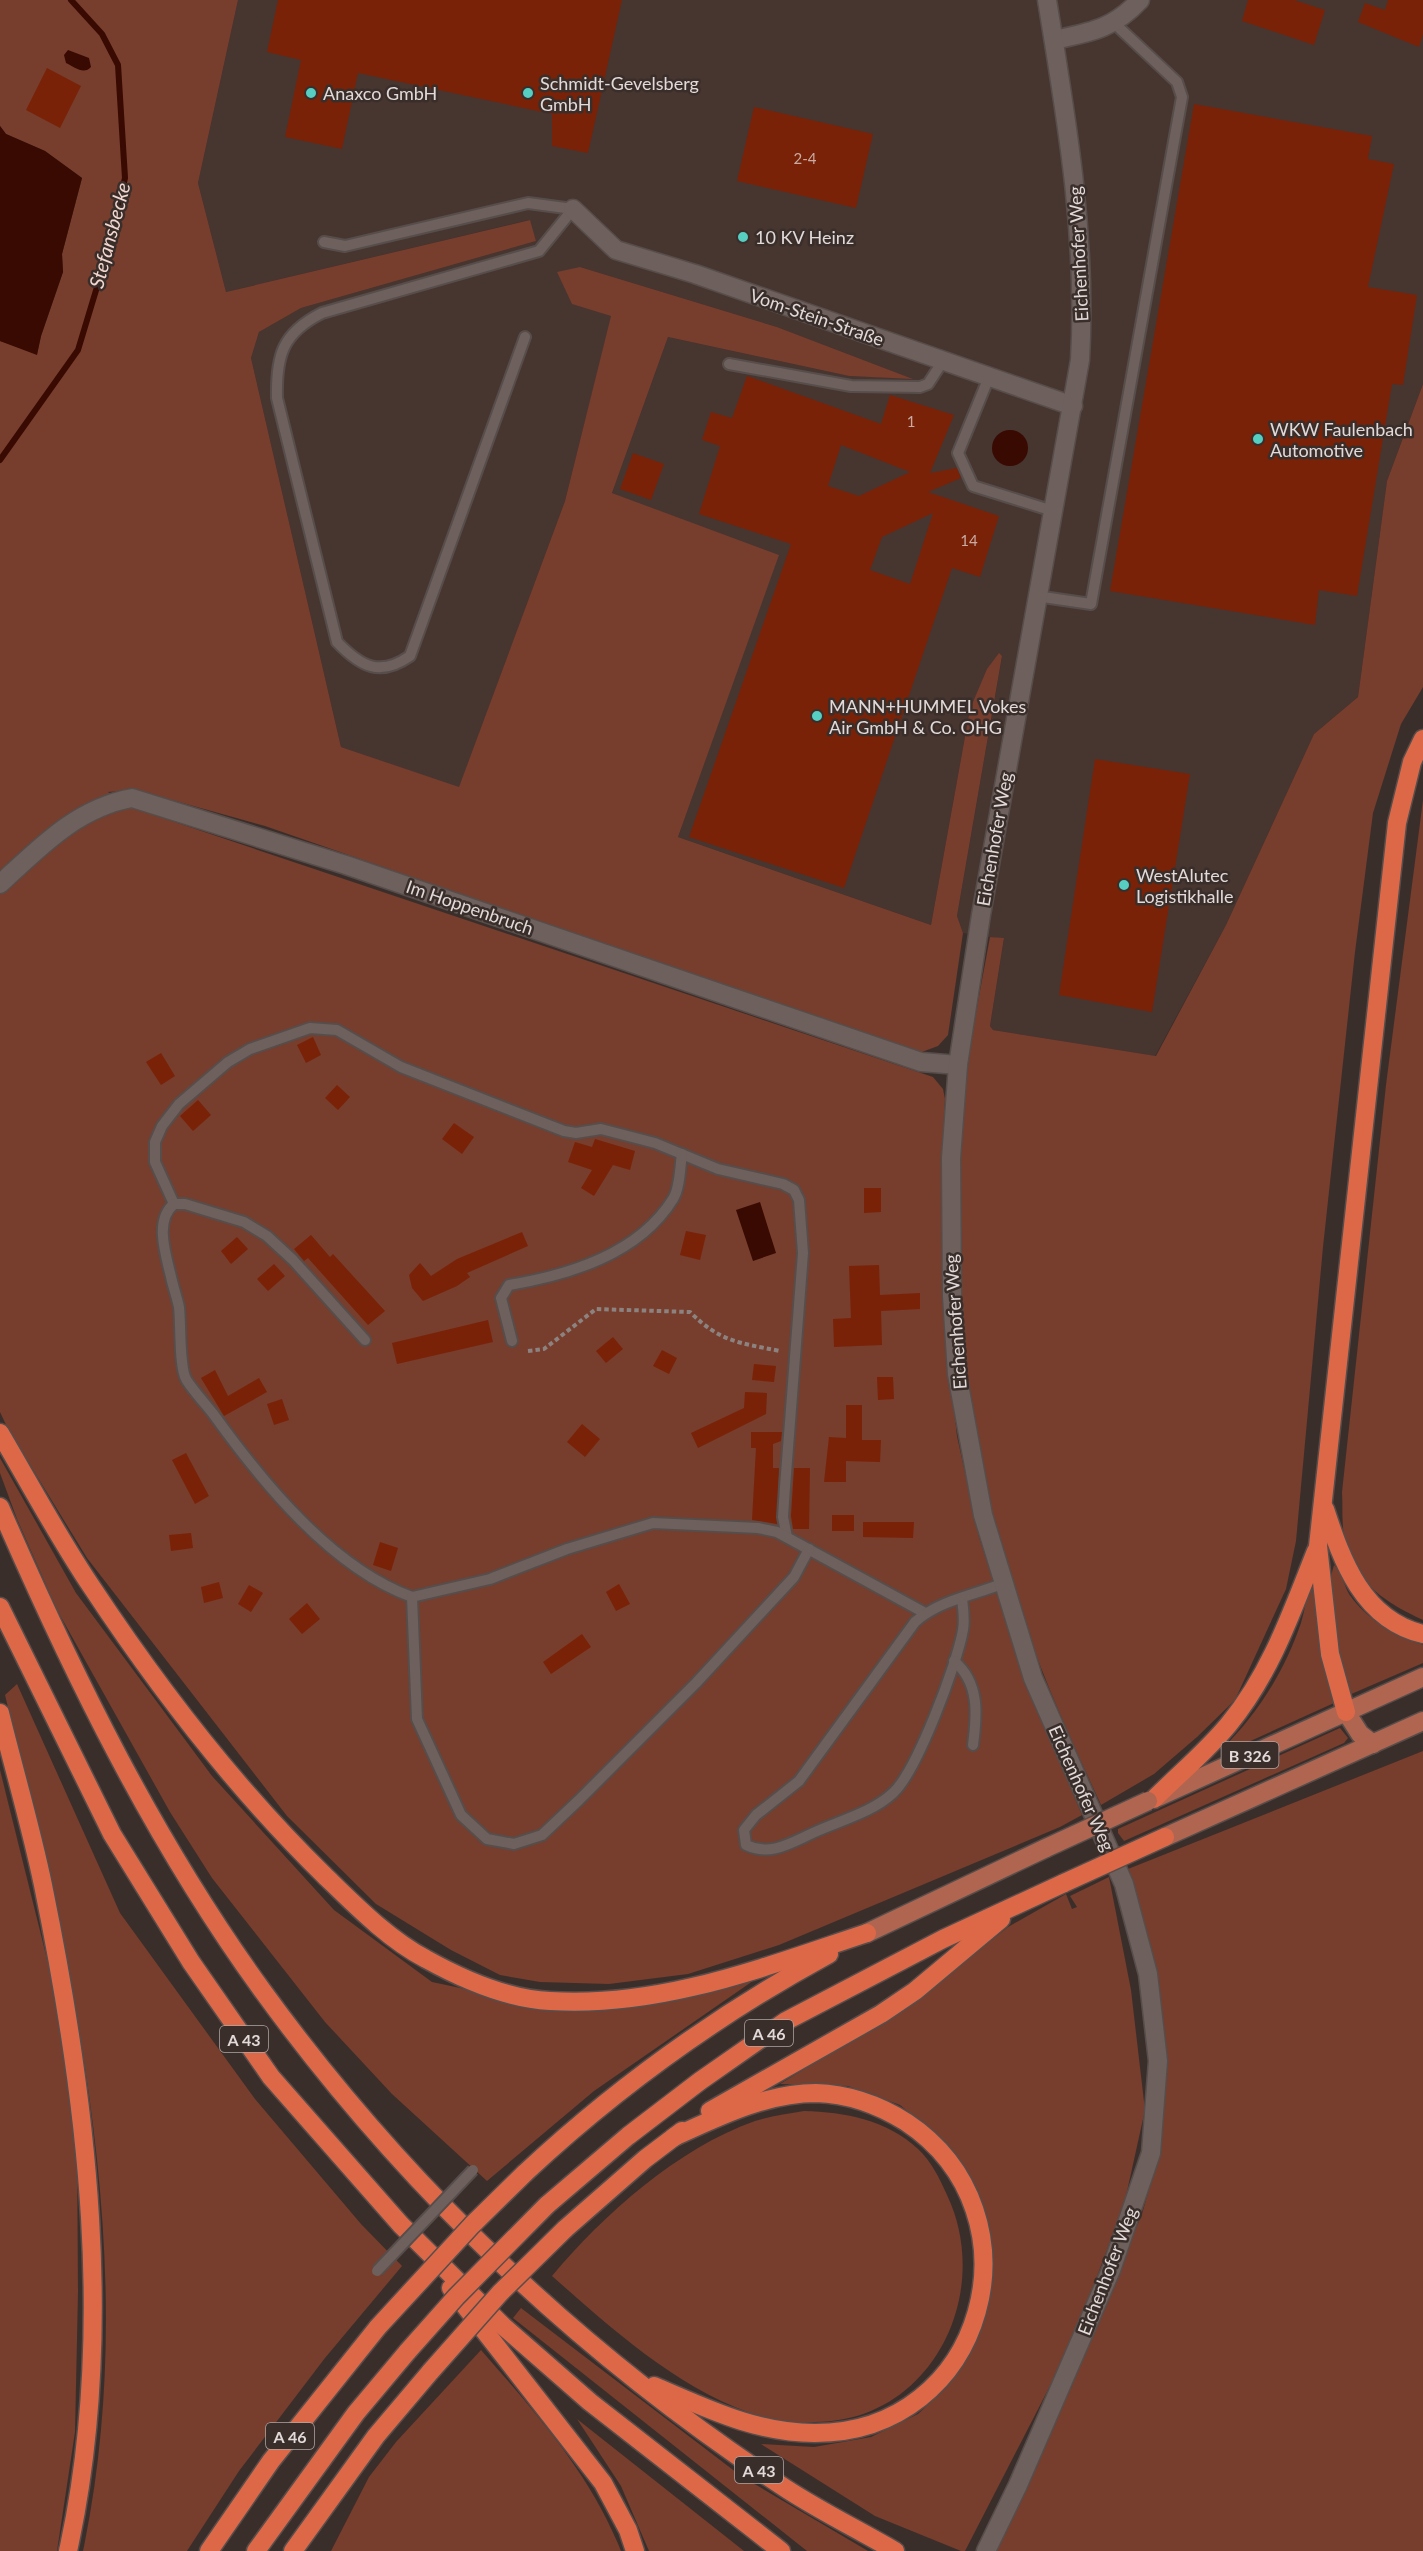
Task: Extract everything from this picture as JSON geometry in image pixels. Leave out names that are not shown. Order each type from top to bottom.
[{"type":"highway","points":[[1151,1800],[1220,1735],[1257,1685],[1279,1644],[1318,1546],[1397,823],[1412,762],[1423,739]]},
{"type":"highway","points":[[0,1433],[89,1584],[167,1697],[281,1833],[361,1911],[424,1958],[470,1980],[510,1993],[548,2001],[607,2002],[694,1989],[867,1933]]},
{"type":"highway","points":[[1324,1504],[1339,1553],[1359,1589],[1379,1613],[1410,1631],[1423,1634]]},
{"type":"highway","name":"A 43","points":[[0,1507],[51,1625],[132,1784],[184,1872],[262,1990],[347,2100],[430,2194],[532,2292],[631,2376],[700,2429],[788,2490],[895,2551]]},
{"type":"highway","points":[[1318,1546],[1330,1654],[1346,1712]]},
{"type":"highway","name":"A 43","points":[[0,1607],[112,1834],[185,1953],[271,2078],[408,2232],[503,2326],[590,2402],[781,2551]]},
{"type":"highway","points":[[0,1713],[43,1884],[70,2036],[84,2132],[91,2238],[88,2432],[68,2551]]},
{"type":"highway","name":"A 46","points":[[256,2551],[356,2413],[456,2296],[548,2205],[637,2129],[700,2080],[786,2021],[933,1944],[1165,1837]]},
{"type":"highway","points":[[293,2551],[376,2436],[500,2293],[565,2229],[674,2137],[742,2091],[860,2026],[915,1991],[1018,1904]]},
{"type":"highway","name":"A 46","points":[[209,2551],[278,2452],[378,2327],[472,2225],[525,2173],[604,2104],[704,2030],[760,1994],[867,1933]]},
{"type":"highway","points":[[631,2376],[752,2426],[815,2433],[865,2427],[904,2411],[941,2381],[973,2326],[981,2290],[980,2229],[965,2187],[936,2147],[892,2114],[870,2103],[816,2093],[786,2096],[725,2114],[674,2137]]},
{"type":"highway","points":[[408,2232],[603,2483],[628,2530],[635,2551]]},
{"type":"highway","points":[[307,2551],[314,2520]]},
{"type":"main road","name":"B 326","points":[[1151,1800],[1423,1677]]},
{"type":"main road","points":[[1346,1712],[1360,1734],[1373,1744]]},
{"type":"main road","name":"B 326","points":[[1165,1837],[1423,1721]]},
{"type":"main road","name":"A 46","points":[[867,1933],[1151,1800]]},
{"type":"street","name":"Eichenhofer Weg","points":[[986,2551],[1018,2485],[1111,2270],[1151,2153],[1158,2061],[1148,1974],[1124,1884],[1033,1678],[1002,1584],[983,1515],[957,1374],[950,1247],[951,1158],[958,1065],[983,903],[1036,596],[1080,360],[1084,298],[1078,203],[1047,0]]},
{"type":"street","points":[[1054,40],[1095,32],[1114,23],[1140,0]]},
{"type":"street","name":"Vom-Stein-Straße","points":[[573,209],[616,250],[694,274],[1073,406]]},
{"type":"street","name":"Im Hoppenbruch","points":[[0,884],[50,837],[75,819],[111,802],[132,798],[346,864],[921,1062],[958,1065]]},
{"type":"lane","points":[[1036,596],[1091,604],[1182,97],[1179,84],[1172,76],[1114,23]]},
{"type":"lane","points":[[324,242],[345,246],[528,203],[573,209]]},
{"type":"lane","points":[[525,337],[410,656],[394,667],[373,667],[353,659],[337,642],[277,398],[277,369],[281,351],[305,321],[322,313],[540,250],[573,209]]},
{"type":"lane","points":[[729,364],[850,386],[920,387],[928,384],[943,361]]},
{"type":"lane","points":[[989,377],[958,453],[973,486],[1053,511]]},
{"type":"lane","points":[[174,1204],[155,1162],[155,1142],[162,1126],[179,1104],[228,1062],[250,1049],[310,1028],[337,1030],[401,1067],[564,1131],[576,1133],[601,1129],[655,1143],[718,1169],[763,1178],[794,1190],[800,1209],[803,1253],[784,1497],[783,1517],[787,1537]]},
{"type":"lane","points":[[513,1341],[501,1298],[509,1285],[541,1279],[592,1263],[643,1232],[674,1198],[681,1154]]},
{"type":"lane","points":[[365,1340],[293,1260],[267,1236],[244,1222],[185,1204],[174,1204],[167,1209],[163,1226],[164,1245],[179,1306],[186,1379],[236,1445],[297,1516],[350,1564],[412,1597],[489,1580],[567,1549],[654,1523],[759,1528],[787,1537],[925,1612]]},
{"type":"lane","points":[[412,1597],[417,1719],[461,1815],[487,1839],[514,1844],[542,1835],[649,1731],[794,1577],[808,1549]]},
{"type":"lane","points":[[962,1598],[963,1629],[954,1661],[920,1754],[908,1775],[893,1793],[873,1806],[783,1846],[759,1851],[746,1845],[744,1830],[756,1815],[799,1781],[903,1635],[925,1612],[962,1598],[1002,1584]]},
{"type":"lane","points":[[954,1661],[962,1668],[975,1694],[977,1708],[974,1745]]},
{"type":"lane","points":[[377,2271],[473,2170]]},
{"type":"path","points":[[528,1351],[544,1349],[596,1309],[662,1309],[690,1312],[709,1331],[738,1342],[795,1354]]},
{"type":"shaded area","points":[[0,0],[238,0],[198,183],[226,292],[530,220],[536,241],[301,308],[259,332],[251,358],[341,747],[459,787],[565,501],[611,316],[572,304],[557,272],[580,267],[777,327],[913,379],[849,376],[668,337],[612,493],[779,555],[678,837],[931,925],[970,709],[987,669],[999,653],[1002,656],[957,916],[963,933],[948,1035],[938,1046],[919,1053],[265,826],[136,790],[108,792],[136,809],[933,1077],[943,1089],[945,1099],[941,1172],[944,1317],[957,1436],[979,1537],[1026,1683],[1082,1815],[1060,1827],[779,1945],[688,1974],[609,1984],[540,1982],[500,1975],[451,1950],[376,1904],[287,1816],[87,1558],[8,1429],[0,1412],[0,341],[37,354],[63,272],[62,254],[82,178],[45,151],[6,134],[0,126]]},
{"type":"shaded area","points":[[238,0],[1423,0],[1423,384],[1387,481],[1358,697],[1314,734],[1226,925],[1155,1056],[993,1030],[990,1026],[1004,939],[963,933],[957,916],[1002,657],[999,654],[970,709],[931,925],[678,837],[778,556],[612,493],[668,337],[849,376],[910,378],[777,327],[580,267],[572,303],[612,315],[565,501],[459,788],[341,747],[251,358],[259,332],[301,308],[536,241],[529,220],[226,292],[198,183]]},
{"type":"shaded area","points":[[68,50],[89,58],[91,67],[82,70],[66,63],[64,55]]},
{"type":"shaded area","points":[[0,126],[6,134],[45,151],[82,178],[62,254],[63,272],[41,336],[37,355],[0,341]]},
{"type":"shaded area","points":[[1423,384],[1423,687],[1401,724],[1373,813],[1355,952],[1323,1247],[1296,1541],[1286,1589],[1235,1700],[1154,1774],[1101,1805],[1051,1693],[1019,1607],[994,1518],[980,1457],[970,1396],[959,1271],[961,1146],[966,1084],[976,1010],[990,937],[1004,938],[990,1026],[993,1030],[1156,1056],[1226,925],[1314,734],[1358,697],[1387,481]]},
{"type":"shaded area","points":[[1010,430],[1023,435],[1028,448],[1023,461],[1010,466],[997,461],[992,448],[997,435]]},
{"type":"shaded area","points":[[1423,800],[1423,1620],[1385,1599],[1366,1582],[1358,1571],[1344,1538],[1342,1492],[1386,1085]]},
{"type":"shaded area","points":[[760,1202],[776,1253],[753,1261],[736,1210]]},
{"type":"shaded area","points":[[0,1458],[76,1593],[212,1776],[334,1910],[432,1982],[541,2005],[753,1980],[594,2091],[487,2181],[392,2094],[325,2022],[212,1878],[170,1812],[57,1610],[17,1519],[0,1473]]},
{"type":"shaded area","points":[[1334,1565],[1341,1574],[1349,1594],[1364,1612],[1382,1626],[1423,1645],[1423,1663],[1349,1695],[1332,1612],[1331,1578]]},
{"type":"shaded area","points":[[1312,1582],[1321,1657],[1334,1703],[1224,1753],[1222,1749],[1259,1706],[1287,1658],[1301,1623]]},
{"type":"shaded area","points":[[17,1684],[120,1913],[255,2099],[361,2224],[402,2266],[325,2358],[239,2471],[187,2551],[83,2551],[100,2444],[106,2336],[103,2228],[92,2120],[76,2013],[55,1906],[5,1695]]},
{"type":"shaded area","points":[[1340,1728],[1348,1738],[1344,1743],[1124,1841],[1118,1833],[1118,1829]]},
{"type":"shaded area","points":[[1423,1751],[1423,2551],[994,2551],[1057,2415],[1142,2214],[1159,2154],[1153,1964],[1128,1869]]},
{"type":"shaded area","points":[[0,1770],[49,1967],[77,2139],[78,2292],[75,2432],[57,2551],[0,2551]]},
{"type":"shaded area","points":[[1109,1877],[1131,1990],[1145,2110],[1124,2205],[1071,2345],[965,2551],[961,2551],[875,2516],[761,2444],[814,2447],[871,2437],[918,2414],[947,2387],[969,2353],[982,2321],[983,2209],[968,2173],[942,2140],[900,2105],[848,2086],[780,2084],[917,1999],[1008,1927],[1066,1894],[1072,1909],[1077,1907],[1070,1896]]},
{"type":"shaded area","points":[[804,2111],[835,2113],[879,2124],[906,2139],[923,2154],[947,2195],[960,2233],[963,2272],[956,2310],[942,2346],[920,2376],[891,2400],[856,2416],[788,2423],[746,2412],[686,2382],[630,2342],[552,2276],[618,2207],[670,2166],[726,2133],[755,2121]]},
{"type":"shaded area","points":[[521,2308],[741,2476],[868,2551],[807,2551],[513,2318]]},
{"type":"shaded area","points":[[481,2350],[560,2444],[594,2495],[621,2551],[331,2551],[369,2477],[396,2442]]},
{"type":"shaded area","points":[[577,2419],[744,2551],[649,2551],[621,2486]]},
{"type":"building","name":"Schmidt-Gevelsberg GmbH","points":[[278,0],[622,0],[588,153],[552,146],[552,114],[358,73],[342,149],[285,137],[301,60],[267,52]]},
{"type":"building","points":[[1248,0],[1294,0],[1325,10],[1314,45],[1242,21]]},
{"type":"building","points":[[1388,0],[1423,0],[1423,34],[1419,47],[1358,22],[1365,3],[1385,10]]},
{"type":"building","points":[[47,68],[81,86],[60,128],[26,110]]},
{"type":"building","points":[[1194,104],[1372,136],[1368,159],[1394,164],[1368,287],[1417,295],[1403,385],[1392,384],[1357,596],[1319,590],[1315,625],[1110,591]]},
{"type":"building","points":[[754,107],[873,134],[856,208],[737,181]]},
{"type":"building","name":"MANN+HUMMEL Vokes Air GmbH & Co. OHG","points":[[747,376],[881,424],[890,395],[954,415],[930,473],[957,468],[961,478],[928,492],[999,516],[980,577],[952,568],[844,888],[689,837],[791,544],[699,514],[720,446],[702,440],[711,412],[732,418]],"holes":[[[841,445],[910,472],[859,496],[828,486]],[[933,513],[910,584],[870,570],[882,537]]]},
{"type":"building","points":[[633,453],[664,464],[651,500],[620,489]]},
{"type":"building","name":"WestAlutec Logistikhalle","points":[[1095,759],[1190,774],[1152,1012],[1059,995]]},
{"type":"building","points":[[313,1037],[321,1055],[306,1063],[297,1045]]},
{"type":"building","points":[[161,1053],[175,1076],[161,1085],[146,1062]]},
{"type":"building","points":[[337,1085],[350,1097],[338,1110],[325,1098]]},
{"type":"building","points":[[198,1100],[211,1115],[193,1131],[180,1116]]},
{"type":"building","points":[[454,1123],[474,1137],[462,1154],[442,1139]]},
{"type":"building","points":[[595,1139],[635,1151],[630,1170],[613,1165],[594,1196],[581,1188],[592,1170],[568,1162],[575,1142],[592,1147]]},
{"type":"building","points":[[864,1188],[881,1188],[881,1212],[864,1213]]},
{"type":"building","points":[[686,1231],[706,1235],[700,1260],[680,1255]]},
{"type":"building","points":[[522,1232],[528,1246],[467,1273],[470,1277],[457,1286],[423,1301],[412,1288],[409,1275],[420,1263],[431,1276],[457,1259]]},
{"type":"building","points":[[311,1235],[330,1257],[333,1254],[385,1311],[368,1325],[308,1258],[304,1261],[294,1249]]},
{"type":"building","points":[[237,1237],[248,1249],[231,1264],[221,1251]]},
{"type":"building","points":[[274,1264],[285,1276],[268,1291],[257,1279]]},
{"type":"building","points":[[879,1265],[880,1295],[920,1293],[920,1309],[881,1311],[882,1345],[834,1347],[833,1319],[851,1318],[849,1266]]},
{"type":"building","points":[[488,1320],[493,1342],[397,1364],[392,1343]]},
{"type":"building","points":[[613,1337],[623,1349],[606,1363],[596,1351]]},
{"type":"building","points":[[662,1350],[677,1358],[669,1374],[653,1366]]},
{"type":"building","points":[[754,1364],[776,1366],[774,1382],[752,1380]]},
{"type":"building","points":[[215,1370],[228,1396],[259,1378],[267,1392],[224,1416],[201,1378]]},
{"type":"building","points":[[877,1377],[893,1377],[894,1399],[878,1400]]},
{"type":"building","points":[[745,1392],[767,1393],[766,1414],[698,1448],[691,1433],[744,1408]]},
{"type":"building","points":[[282,1399],[289,1420],[274,1425],[267,1404]]},
{"type":"building","points":[[846,1405],[862,1405],[862,1440],[881,1440],[880,1462],[846,1461],[846,1482],[824,1482],[829,1437],[846,1438]]},
{"type":"building","points":[[582,1424],[600,1439],[585,1457],[567,1442]]},
{"type":"building","points":[[751,1432],[782,1432],[781,1441],[773,1444],[773,1468],[779,1468],[777,1524],[752,1520],[756,1448],[751,1448]]},
{"type":"building","points":[[186,1453],[209,1496],[195,1504],[172,1460]]},
{"type":"building","points":[[794,1468],[810,1468],[809,1529],[793,1529],[791,1516]]},
{"type":"building","points":[[832,1515],[854,1515],[854,1531],[832,1531]]},
{"type":"building","points":[[863,1522],[914,1522],[913,1538],[863,1537]]},
{"type":"building","points":[[191,1533],[193,1548],[171,1551],[169,1535]]},
{"type":"building","points":[[380,1542],[398,1548],[391,1571],[373,1565]]},
{"type":"building","points":[[219,1582],[223,1598],[204,1603],[201,1587]]},
{"type":"building","points":[[619,1584],[630,1604],[616,1611],[606,1592]]},
{"type":"building","points":[[249,1585],[263,1593],[251,1612],[238,1604]]},
{"type":"building","points":[[307,1603],[320,1619],[302,1634],[289,1619]]},
{"type":"building","points":[[582,1634],[591,1647],[551,1674],[543,1662]]},
{"type":"waterway","name":"Stefansbecke","points":[[0,460],[78,350],[107,254],[125,178],[118,65],[102,34],[71,0]]},
{"type":"place","name":"Anaxco GmbH","points":[[311,93]]},
{"type":"place","name":"Schmidt-Gevelsberg GmbH","points":[[528,93]]},
{"type":"place","name":"10 KV Heinz","points":[[743,237]]},
{"type":"place","name":"WKW Faulenbach Automotive","points":[[1258,439]]},
{"type":"place","name":"MANN+HUMMEL Vokes Air GmbH & Co. OHG","points":[[817,716]]},
{"type":"place","name":"WestAlutec Logistikhalle","points":[[1124,885]]}]
